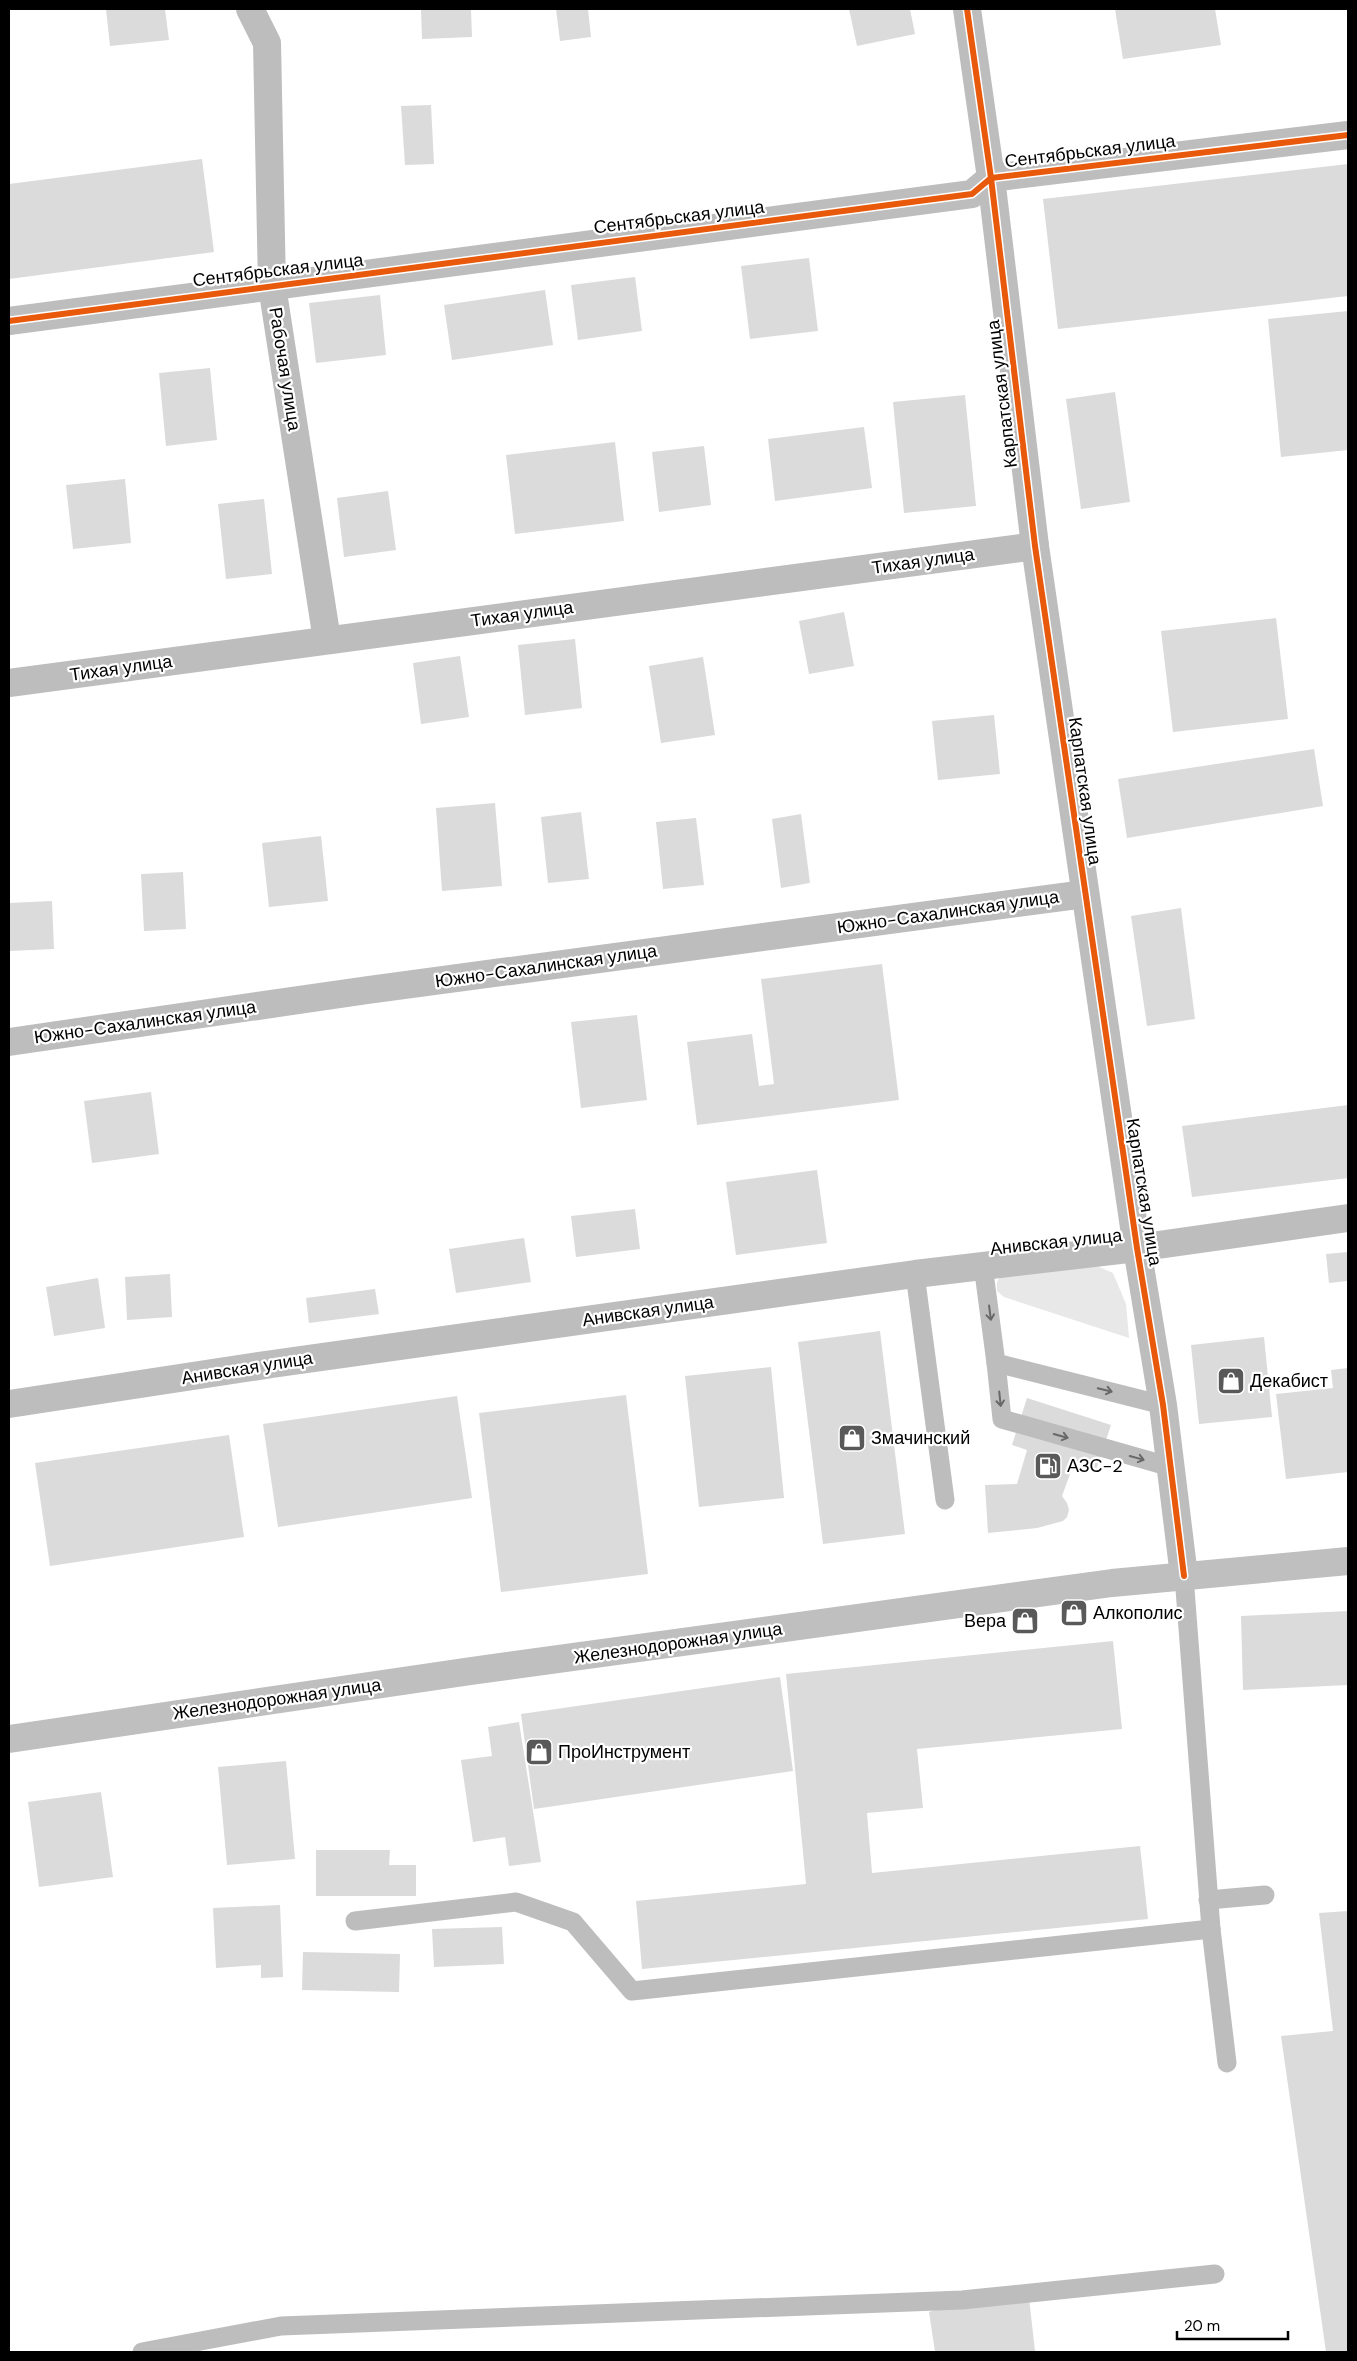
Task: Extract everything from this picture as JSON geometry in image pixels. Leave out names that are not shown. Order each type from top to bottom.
[{"type":"main road","name":"Железнодорожная улица","points":[[9,1739],[480,1669],[1112,1584],[1348,1561]]},
{"type":"street","name":"Рабочая улица","points":[[250,9],[267,42],[272,286],[327,640]]},
{"type":"street","name":"Карпатская улица","points":[[967,9],[991,178],[1035,546],[1137,1248],[1163,1405],[1184,1576]]},
{"type":"street","name":"Сентябрьская улица","points":[[9,320],[972,194],[991,178],[1348,135]]},
{"type":"street","name":"Тихая улица","points":[[9,683],[1035,546]]},
{"type":"street","name":"Южно-Сахалинская улица","points":[[9,1042],[378,988],[1085,894]]},
{"type":"street","name":"Анивская улица","points":[[9,1404],[272,1364],[983,1264],[1137,1248],[1348,1218]]},
{"type":"lane","points":[[983,1264],[1002,1419],[1171,1467]]},
{"type":"lane","points":[[916,1274],[945,1500]]},
{"type":"lane","points":[[996,1363],[1163,1405]]},
{"type":"lane","points":[[1184,1576],[1208,1900],[1227,2063]]},
{"type":"lane","points":[[1208,1900],[1265,1895]]},
{"type":"lane","points":[[355,1921],[516,1902],[573,1922],[632,1991],[1211,1930]]},
{"type":"lane","points":[[142,2352],[281,2326],[962,2300],[1215,2274]]},
{"type":"shaded area","points":[[1090,1263],[1113,1273],[1126,1304],[1129,1338],[1004,1297],[997,1291],[997,1282],[1001,1275]]},
{"type":"building","points":[[106,9],[165,9],[169,40],[110,46]]},
{"type":"building","points":[[421,9],[471,9],[472,37],[422,39]]},
{"type":"building","points":[[556,9],[588,9],[591,37],[560,41]]},
{"type":"building","points":[[849,9],[910,9],[915,34],[857,46]]},
{"type":"building","points":[[1115,9],[1215,9],[1221,45],[1123,59]]},
{"type":"building","points":[[431,105],[434,164],[405,165],[401,106]]},
{"type":"building","points":[[202,159],[214,252],[9,279],[9,184]]},
{"type":"building","points":[[1348,164],[1348,296],[1058,329],[1043,199]]},
{"type":"building","points":[[809,258],[818,331],[750,339],[741,266]]},
{"type":"building","points":[[635,277],[642,331],[578,340],[571,285]]},
{"type":"building","points":[[545,290],[553,345],[452,360],[444,305]]},
{"type":"building","points":[[380,295],[386,355],[316,363],[309,303]]},
{"type":"building","points":[[1348,311],[1348,450],[1281,457],[1268,319]]},
{"type":"building","points":[[210,368],[217,440],[166,446],[159,373]]},
{"type":"building","points":[[1115,392],[1130,502],[1081,509],[1066,399]]},
{"type":"building","points":[[965,395],[976,506],[904,513],[893,402]]},
{"type":"building","points":[[864,427],[872,488],[775,501],[768,439]]},
{"type":"building","points":[[615,442],[624,521],[515,534],[506,455]]},
{"type":"building","points":[[704,446],[711,505],[659,512],[652,452]]},
{"type":"building","points":[[125,479],[131,543],[73,549],[66,485]]},
{"type":"building","points":[[388,491],[396,550],[344,557],[337,498]]},
{"type":"building","points":[[264,499],[272,574],[226,579],[218,504]]},
{"type":"building","points":[[844,612],[854,666],[809,674],[799,621]]},
{"type":"building","points":[[1276,618],[1288,719],[1173,732],[1161,631]]},
{"type":"building","points":[[575,639],[582,708],[525,715],[518,645]]},
{"type":"building","points":[[460,656],[469,717],[421,724],[413,663]]},
{"type":"building","points":[[703,657],[715,735],[661,743],[649,666]]},
{"type":"building","points":[[994,715],[1000,774],[938,780],[932,721]]},
{"type":"building","points":[[1314,749],[1323,806],[1127,838],[1118,779]]},
{"type":"building","points":[[495,803],[502,886],[442,891],[436,808]]},
{"type":"building","points":[[581,812],[589,879],[548,883],[541,817]]},
{"type":"building","points":[[801,814],[810,883],[781,888],[772,819]]},
{"type":"building","points":[[696,818],[704,885],[663,889],[656,822]]},
{"type":"building","points":[[321,836],[328,901],[269,907],[262,843]]},
{"type":"building","points":[[183,872],[186,929],[144,931],[141,874]]},
{"type":"building","points":[[52,901],[54,949],[9,951],[9,903]]},
{"type":"building","points":[[1181,908],[1195,1019],[1147,1026],[1131,916]]},
{"type":"building","points":[[882,964],[899,1100],[697,1125],[687,1042],[752,1034],[759,1086],[774,1084],[761,979]]},
{"type":"building","points":[[637,1015],[647,1100],[581,1108],[571,1022]]},
{"type":"building","points":[[151,1092],[159,1154],[92,1163],[84,1101]]},
{"type":"building","points":[[1348,1105],[1348,1178],[1192,1197],[1182,1126]]},
{"type":"building","points":[[817,1170],[827,1243],[736,1255],[726,1182]]},
{"type":"building","points":[[635,1209],[640,1249],[576,1257],[571,1216]]},
{"type":"building","points":[[524,1238],[531,1282],[456,1293],[449,1249]]},
{"type":"building","points":[[1348,1252],[1348,1281],[1329,1283],[1326,1254]]},
{"type":"building","points":[[170,1274],[172,1317],[127,1320],[125,1277]]},
{"type":"building","points":[[98,1278],[105,1328],[54,1336],[46,1287]]},
{"type":"building","points":[[375,1289],[379,1314],[309,1323],[306,1298]]},
{"type":"building","name":"Змачинский","points":[[880,1331],[905,1534],[823,1544],[798,1342]]},
{"type":"building","name":"Декабист","points":[[1264,1337],[1272,1417],[1199,1424],[1191,1345]]},
{"type":"building","points":[[771,1367],[784,1498],[699,1507],[685,1376]]},
{"type":"building","points":[[1348,1368],[1348,1472],[1286,1479],[1276,1394],[1333,1388],[1331,1370]]},
{"type":"building","points":[[626,1395],[648,1574],[501,1592],[479,1413]]},
{"type":"building","points":[[457,1396],[472,1498],[278,1527],[263,1424]]},
{"type":"building","name":"АЗС-2","points":[[1027,1398],[1111,1425],[1096,1470],[1074,1463],[1062,1496],[1069,1510],[1067,1517],[1063,1521],[1037,1528],[988,1533],[985,1485],[1017,1484],[1027,1450],[1012,1445]]},
{"type":"building","points":[[229,1435],[244,1537],[50,1566],[35,1463]]},
{"type":"building","points":[[1348,1611],[1348,1685],[1243,1690],[1241,1616]]},
{"type":"building","points":[[1113,1641],[1122,1729],[917,1749],[923,1808],[867,1813],[872,1873],[1140,1846],[1148,1919],[642,1969],[636,1901],[806,1884],[786,1674]]},
{"type":"building","points":[[780,1677],[793,1771],[534,1809],[521,1714]]},
{"type":"building","points":[[519,1722],[541,1862],[509,1866],[505,1837],[473,1842],[461,1760],[492,1756],[488,1727]]},
{"type":"building","points":[[286,1761],[295,1859],[227,1865],[218,1767]]},
{"type":"building","points":[[101,1792],[113,1877],[39,1887],[28,1802]]},
{"type":"building","points":[[316,1850],[390,1850],[389,1865],[416,1865],[416,1896],[316,1896]]},
{"type":"building","points":[[280,1905],[283,1977],[261,1978],[261,1965],[216,1968],[213,1908]]},
{"type":"building","points":[[1348,1911],[1348,2352],[1326,2352],[1281,2036],[1333,2031],[1319,1913]]},
{"type":"building","points":[[502,1927],[504,1964],[434,1967],[432,1929]]},
{"type":"building","points":[[303,1952],[400,1954],[399,1992],[302,1990]]},
{"type":"building","points":[[1029,2298],[1035,2351],[935,2352],[929,2312],[962,2300]]},
{"type":"cycle path","points":[[967,9],[991,178],[1035,546],[1137,1248],[1163,1405],[1184,1576]]},
{"type":"cycle path","points":[[9,321],[972,194],[991,178],[1348,135]]},
{"type":"place","name":"Декабист","points":[[1231,1381]]},
{"type":"place","name":"Змачинский","points":[[852,1438]]},
{"type":"place","name":"АЗС-2","points":[[1048,1466]]},
{"type":"place","name":"Алкополис","points":[[1074,1613]]},
{"type":"place","name":"Вера","points":[[1025,1621]]},
{"type":"place","name":"ПроИнструмент","points":[[539,1752]]}]
